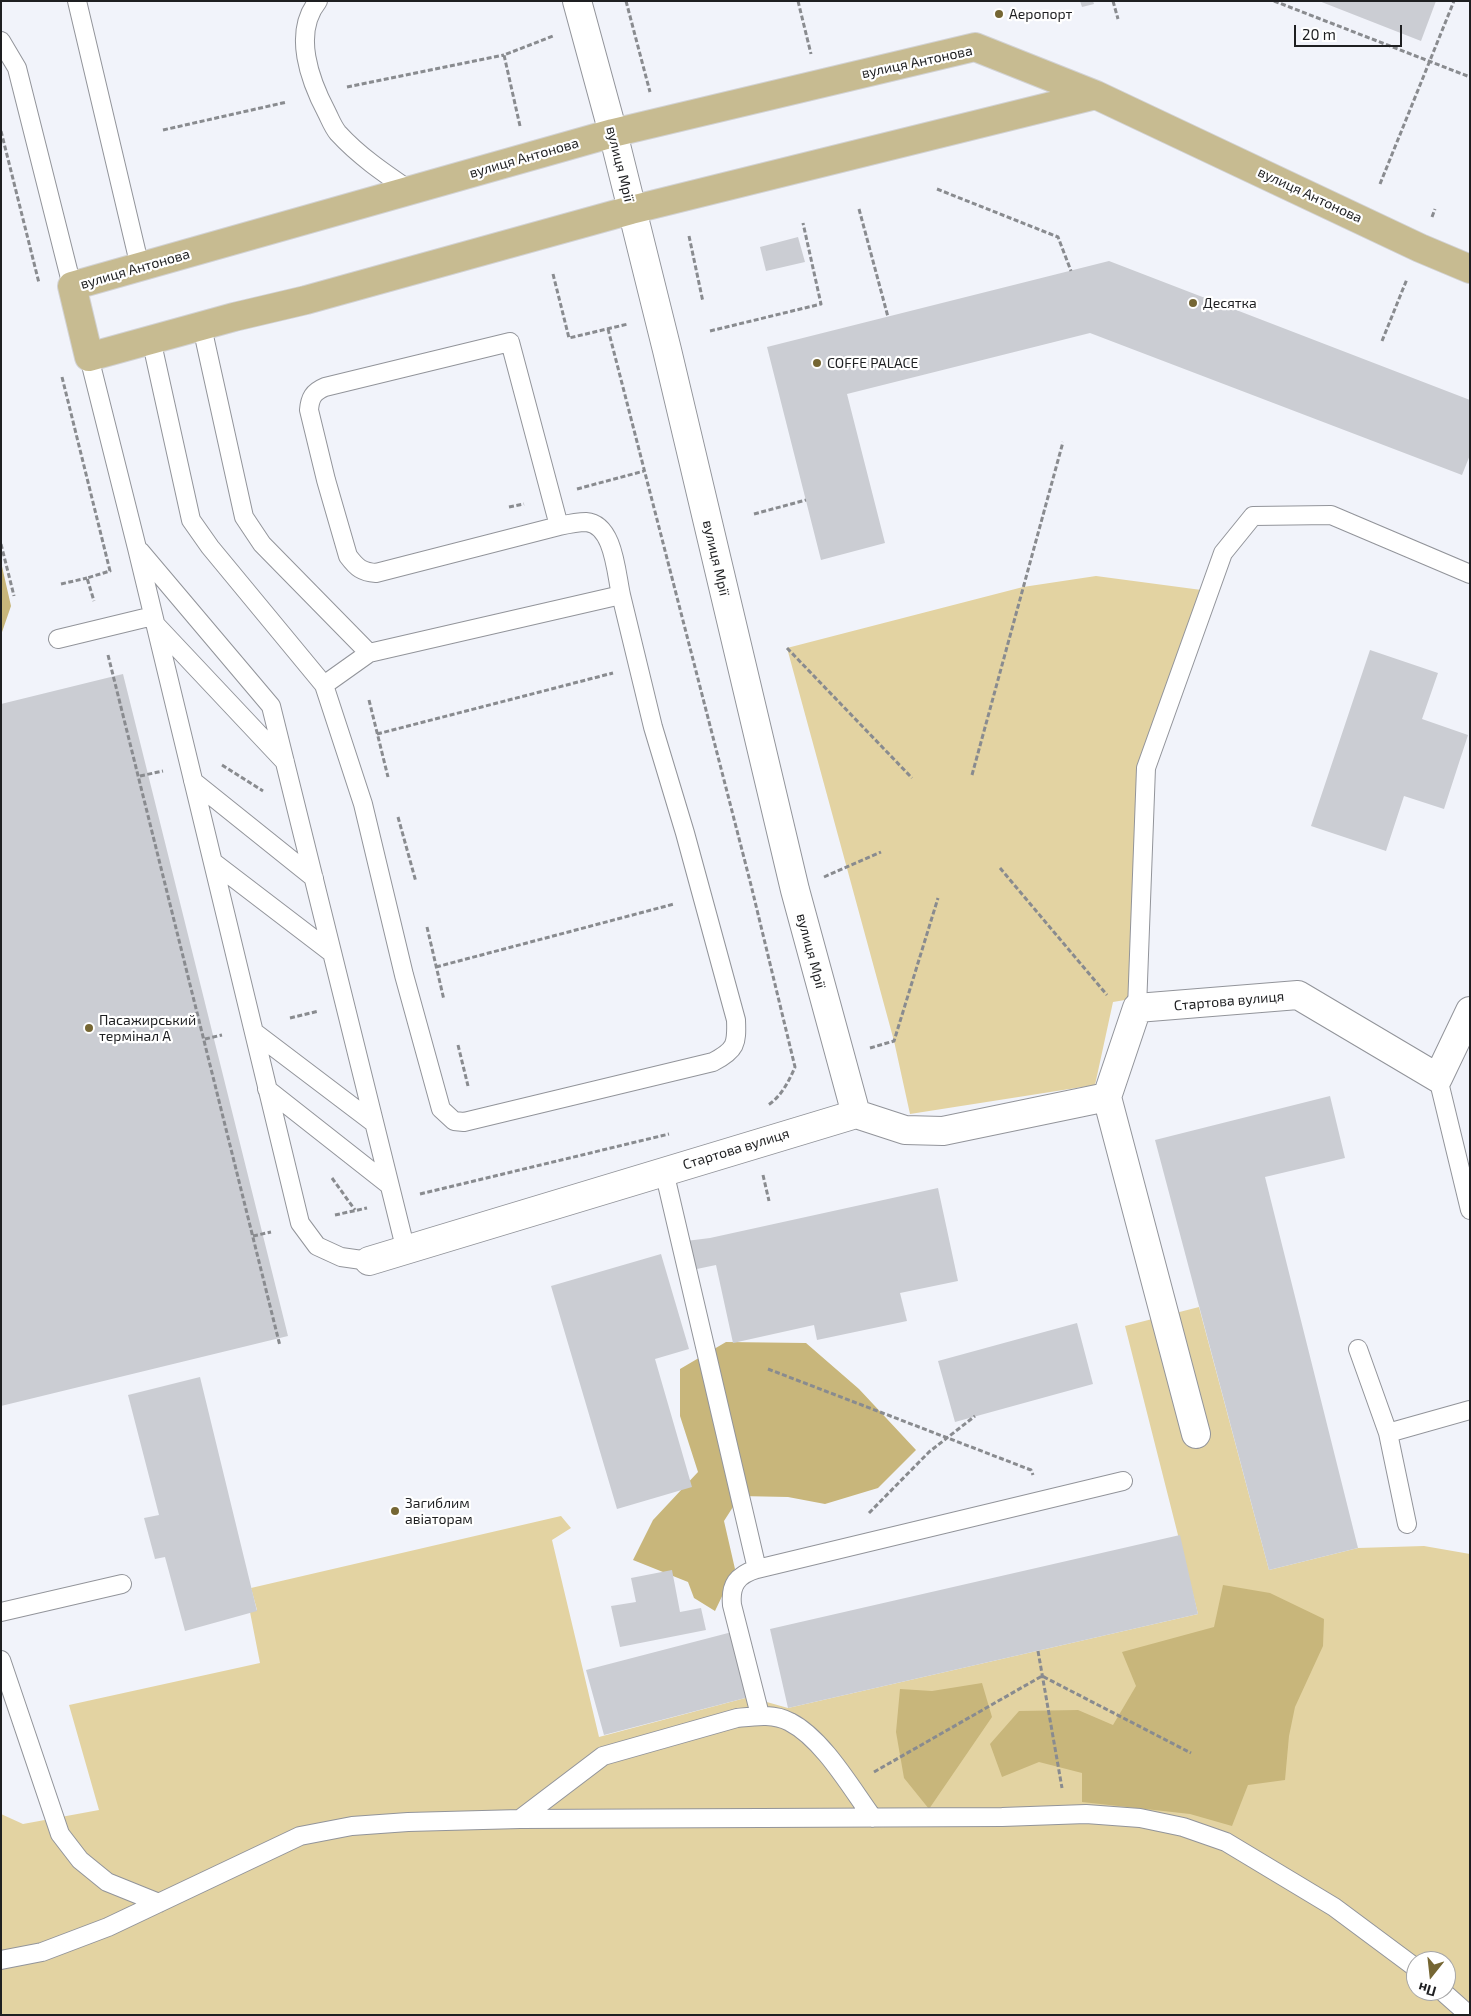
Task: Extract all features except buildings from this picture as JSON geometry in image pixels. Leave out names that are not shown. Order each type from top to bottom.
[{"type":"main road","name":"вулиця Антонова","points":[[89,357],[72,286],[613,133],[975,47],[1096,94],[1420,248],[1470,269]]},
{"type":"main road","points":[[89,357],[631,210],[1096,94]]},
{"type":"street","name":"вулиця Мрії","points":[[577,1],[613,133],[658,317],[794,890],[856,1114]]},
{"type":"street","name":"Стартова вулиця","points":[[1125,1005],[1298,995],[1438,1078]]},
{"type":"street","points":[[1125,1005],[1107,1097],[1196,1434]]},
{"type":"street","points":[[1438,1078],[1470,1011]]},
{"type":"street","points":[[856,1114],[905,1130],[943,1131],[1107,1097]]},
{"type":"street","name":"Стартова вулиця","points":[[369,1260],[406,1251],[856,1114]]},
{"type":"lane","points":[[77,1],[140,267]]},
{"type":"lane","points":[[318,1],[313,8],[306,32],[307,60],[316,94],[337,132],[376,168],[409,190]]},
{"type":"lane","points":[[1,41],[17,68],[72,286]]},
{"type":"lane","points":[[202,327],[244,517],[262,544],[369,653]]},
{"type":"lane","points":[[151,339],[191,520],[210,547],[324,685],[362,804],[419,1031],[441,1109],[446,1116],[454,1121],[464,1122],[713,1062],[728,1054],[736,1039],[736,1020],[653,727],[608,536],[599,526],[587,522],[559,526],[376,573],[365,572],[355,566],[348,556],[326,480],[309,410],[310,400],[316,391],[324,387],[510,342],[559,526]]},
{"type":"lane","points":[[89,357],[155,621],[300,1223],[317,1246],[341,1257],[369,1260]]},
{"type":"lane","points":[[1125,1005],[1146,768],[1223,553],[1253,516],[1331,516],[1470,574]]},
{"type":"lane","points":[[137,548],[271,706],[287,764],[406,1251]]},
{"type":"lane","points":[[324,685],[369,653],[621,594]]},
{"type":"lane","points":[[58,639],[155,621]]},
{"type":"lane","points":[[155,621],[287,764]]},
{"type":"lane","points":[[193,781],[314,878]]},
{"type":"lane","points":[[212,862],[332,953]]},
{"type":"lane","points":[[254,1032],[374,1123]]},
{"type":"lane","points":[[1438,1078],[1470,1210]]},
{"type":"lane","points":[[267,1089],[389,1185]]},
{"type":"lane","points":[[664,1171],[757,1569]]},
{"type":"lane","points":[[1358,1350],[1388,1433],[1406,1524]]},
{"type":"lane","points":[[1388,1433],[1470,1410]]},
{"type":"lane","points":[[760,1715],[732,1605],[731,1592],[738,1578],[757,1569],[1123,1481]]},
{"type":"lane","points":[[1,1612],[122,1584]]},
{"type":"lane","points":[[1,1660],[60,1834],[80,1860],[107,1882],[158,1903]]},
{"type":"lane","points":[[520,1819],[603,1756],[737,1718],[760,1715],[790,1721],[816,1741],[873,1818]]},
{"type":"lane","points":[[1,1960],[42,1952],[108,1927],[300,1836],[352,1826],[520,1819],[1002,1817],[1086,1814],[1140,1818],[1183,1827],[1226,1842],[1334,1908],[1406,1961]]},
{"type":"lane","points":[[1453,2001],[1469,2015]]},
{"type":"path","points":[[626,1],[650,93]]},
{"type":"path","points":[[798,1],[811,55]]},
{"type":"path","points":[[1113,1],[1118,19]]},
{"type":"path","points":[[1274,1],[1470,77]]},
{"type":"path","points":[[1380,184],[1454,1]]},
{"type":"path","points":[[347,87],[504,55],[555,35]]},
{"type":"path","points":[[504,55],[521,132]]},
{"type":"path","points":[[163,130],[287,102]]},
{"type":"path","points":[[937,188],[1058,237],[1071,271]]},
{"type":"path","points":[[859,209],[888,317]]},
{"type":"path","points":[[710,331],[821,304],[803,223]]},
{"type":"path","points":[[689,236],[703,302]]},
{"type":"path","points":[[553,274],[569,338],[658,317]]},
{"type":"path","points":[[972,775],[1062,442]]},
{"type":"path","points":[[570,491],[644,471]]},
{"type":"path","points":[[754,514],[806,500]]},
{"type":"path","points":[[509,507],[526,503]]},
{"type":"path","points":[[61,584],[110,571],[97,521]]},
{"type":"path","points":[[1,544],[14,596]]},
{"type":"path","points":[[87,578],[97,610]]},
{"type":"path","points":[[106,647],[140,776],[280,1346]]},
{"type":"path","points":[[786,648],[912,778]]},
{"type":"path","points":[[377,734],[613,672]]},
{"type":"path","points":[[369,700],[388,777]]},
{"type":"path","points":[[220,764],[265,792]]},
{"type":"path","points":[[140,776],[163,770]]},
{"type":"path","points":[[398,817],[416,882]]},
{"type":"path","points":[[794,890],[881,852]]},
{"type":"path","points":[[1000,868],[1125,1005]]},
{"type":"path","points":[[862,1050],[894,1041],[938,898]]},
{"type":"path","points":[[436,967],[674,904]]},
{"type":"path","points":[[427,928],[444,1000]]},
{"type":"path","points":[[290,1018],[327,1010]]},
{"type":"path","points":[[204,1039],[222,1035]]},
{"type":"path","points":[[458,1045],[468,1086]]},
{"type":"path","points":[[761,1167],[769,1201]]},
{"type":"path","points":[[328,1172],[355,1210]]},
{"type":"path","points":[[336,1215],[370,1207]]},
{"type":"path","points":[[253,1236],[271,1232]]},
{"type":"path","points":[[768,1369],[1031,1470],[1040,1501]]},
{"type":"path","points":[[866,1516],[929,1452],[975,1416]]},
{"type":"path","points":[[1038,1650],[1067,1815]]},
{"type":"path","points":[[1042,1676],[1191,1753]]},
{"type":"path","points":[[849,1786],[1042,1676]]},
{"type":"shaded area","points":[[1,562],[11,606],[1,635]]},
{"type":"shaded area","points":[[1096,576],[1209,591],[1146,768],[1137,998],[1113,1002],[1095,1085],[910,1114],[894,1041],[787,648],[1023,587]]},
{"type":"shaded area","points":[[1199,1307],[1269,1570],[1358,1548],[1424,1546],[1470,1554],[1470,2015],[1,2015],[1,1814],[23,1824],[99,1810],[69,1705],[260,1663],[250,1612],[257,1610],[251,1588],[561,1516],[571,1528],[552,1540],[599,1737],[749,1697],[788,1708],[1198,1614],[1125,1326]]},
{"type":"shaded area","points":[[726,1342],[806,1343],[859,1389],[916,1450],[878,1488],[825,1504],[788,1497],[740,1496],[724,1521],[735,1569],[715,1611],[694,1598],[688,1582],[633,1560],[653,1520],[698,1472],[680,1416],[680,1369]]},
{"type":"shaded area","points":[[1223,1585],[1270,1593],[1324,1619],[1323,1646],[1295,1707],[1289,1736],[1285,1780],[1248,1785],[1232,1826],[1190,1814],[1082,1802],[1082,1773],[1039,1762],[1002,1777],[990,1744],[1019,1711],[1078,1710],[1113,1725],[1136,1686],[1122,1652],[1214,1627]]},
{"type":"shaded area","points":[[982,1683],[992,1717],[929,1809],[904,1778],[896,1732],[900,1689],[932,1691]]},
{"type":"place","name":"Аеропорт","points":[[999,14]]},
{"type":"place","name":"Десятка","points":[[1193,303]]},
{"type":"place","name":"COFFE PALACE","points":[[817,363]]},
{"type":"place","name":"Пасажирський термінал A","points":[[89,1028]]},
{"type":"place","name":"Загиблим авіаторам","points":[[395,1511]]}]
